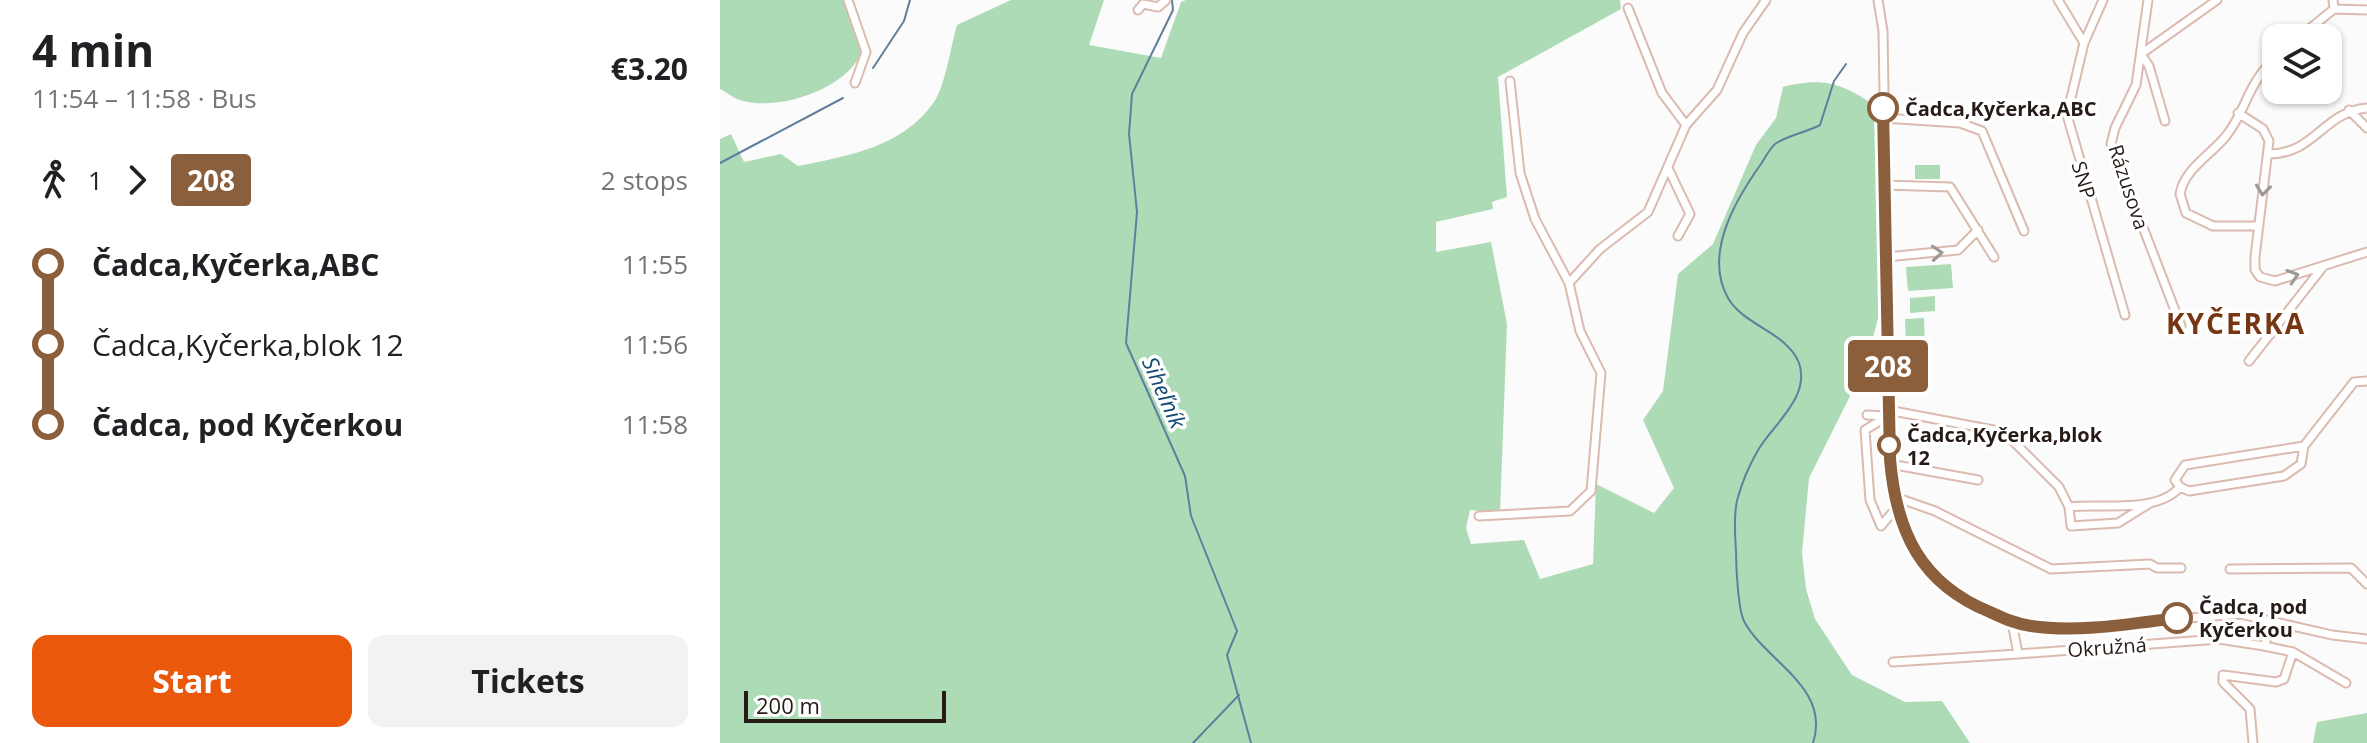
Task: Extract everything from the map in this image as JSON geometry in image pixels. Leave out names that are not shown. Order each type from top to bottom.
[{"type":"street","points":[[848,0],[866,52],[855,83]]},
{"type":"street","points":[[1138,10],[1143,4],[1158,7],[1166,0]]},
{"type":"street","points":[[1569,283],[1600,249],[1648,212],[1686,125],[1717,90],[1743,33],[1766,0]]},
{"type":"street","name":"Okružná","points":[[1878,0],[1883,31],[1883,185],[1890,464],[1897,507],[1905,531],[1931,575],[1958,599],[2012,622],[2033,627],[2074,627],[2220,614],[2274,620],[2332,635],[2367,639]]},
{"type":"street","points":[[2058,0],[2084,43]]},
{"type":"street","name":"SNP","points":[[2103,0],[2084,43],[2068,121],[2125,315]]},
{"type":"street","name":"Rázusova","points":[[2148,0],[2136,85],[2115,128],[2111,144],[2181,326]]},
{"type":"street","points":[[2165,121],[2149,66],[2141,54],[2217,0]]},
{"type":"street","points":[[2333,0],[2334,9]]},
{"type":"street","points":[[1628,8],[1662,93],[1686,125]]},
{"type":"street","points":[[2315,24],[2334,9],[2367,10]]},
{"type":"street","points":[[2259,226],[2204,224],[2186,213],[2180,199],[2184,181],[2205,154],[2227,134],[2252,83],[2262,72]]},
{"type":"street","points":[[1479,516],[1570,511],[1591,491],[1601,373],[1580,331],[1569,283],[1535,219],[1520,173],[1510,81]]},
{"type":"street","points":[[2269,154],[2280,154],[2309,144],[2339,114],[2367,108]]},
{"type":"street","points":[[2349,110],[2367,128]]},
{"type":"street","points":[[2238,113],[2266,132],[2269,154],[2254,265],[2264,280],[2275,281],[2367,252]]},
{"type":"street","points":[[1883,118],[1960,123],[1982,131],[2024,231]]},
{"type":"street","points":[[1668,168],[1690,214],[1678,236]]},
{"type":"street","points":[[1883,185],[1947,185],[1962,201],[1994,257]]},
{"type":"street","points":[[1886,257],[1958,250],[1978,230]]},
{"type":"street","points":[[2249,361],[2324,266]]},
{"type":"street","points":[[2304,446],[2185,465],[2175,480],[2180,487],[2189,491],[2284,476],[2301,464],[2304,446],[2354,382],[2367,381]]},
{"type":"street","points":[[1888,413],[1865,430],[1870,500],[1881,526],[1897,507]]},
{"type":"street","points":[[1867,415],[1888,413],[2004,432],[2059,487],[2069,507],[2071,526],[2118,523],[2150,503],[2174,494],[2180,487]]},
{"type":"street","points":[[1890,464],[1978,480]]},
{"type":"street","points":[[1895,497],[1935,511],[2051,569],[2150,564],[2157,568],[2181,568]]},
{"type":"street","points":[[2069,507],[2150,503]]},
{"type":"street","points":[[2230,569],[2351,568],[2367,584]]},
{"type":"street","points":[[2264,646],[2274,620]]},
{"type":"street","points":[[2012,622],[2018,654]]},
{"type":"street","name":"Okružná","points":[[1893,662],[2219,639],[2293,652],[2346,683]]},
{"type":"street","points":[[2253,743],[2250,709],[2223,682],[2223,675],[2276,682],[2284,679],[2293,652]]},
{"type":"green space","points":[[720,0],[845,0],[863,49],[856,63],[844,75],[812,93],[776,103],[740,100],[720,89]]},
{"type":"green space","points":[[1011,0],[1104,0],[1089,45],[1161,58],[1181,2],[1186,0],[1620,0],[1621,9],[1498,77],[1507,197],[1492,202],[1493,209],[1436,222],[1436,252],[1491,242],[1507,324],[1500,513],[1470,510],[1466,528],[1471,544],[1524,540],[1540,579],[1593,564],[1596,484],[1654,513],[1674,488],[1643,420],[1663,391],[1678,274],[1713,244],[1756,145],[1776,118],[1783,87],[1832,84],[1853,92],[1877,107],[1882,303],[1866,364],[1809,478],[1802,553],[1806,589],[1815,619],[1852,675],[1905,702],[1942,701],[1970,743],[720,743],[720,139],[731,134],[744,162],[781,154],[798,166],[855,153],[891,139],[907,130],[934,102],[945,76],[957,25]]},
{"type":"green space","points":[[1915,165],[1940,165],[1940,179],[1915,179]]},
{"type":"green space","points":[[1951,264],[1953,288],[1908,291],[1906,267]]},
{"type":"green space","points":[[1935,296],[1935,311],[1910,313],[1910,298]]},
{"type":"green space","points":[[1924,318],[1925,346],[1906,347],[1905,319]]},
{"type":"green space","points":[[2367,713],[2367,743],[2313,743],[2317,722]]},
{"type":"waterway","points":[[873,68],[904,21],[910,0]]},
{"type":"waterway","name":"Siheľník","points":[[1172,0],[1173,10],[1132,94],[1129,134],[1137,212],[1126,343],[1185,476],[1191,516],[1237,631],[1227,655],[1251,743]]},
{"type":"waterway","points":[[1813,743],[1816,724],[1813,707],[1805,691],[1745,623],[1738,589],[1735,531],[1736,503],[1744,480],[1763,442],[1795,400],[1801,376],[1799,363],[1785,344],[1735,308],[1721,281],[1719,263],[1726,228],[1751,178],[1775,144],[1820,125],[1834,81],[1846,64]]},
{"type":"waterway","points":[[720,163],[843,98]]},
{"type":"waterway","points":[[1193,743],[1239,695]]},
{"type":"bus line","name":"208","points":[[1883,108],[1890,459],[1892,485],[1905,531],[1931,575],[1958,599],[2012,622],[2033,627],[2074,627],[2177,618]]},
{"type":"place","name":"Čadca,Kyčerka,ABC","points":[[1883,108]]},
{"type":"place","name":"Čadca,Kyčerka,blok 12","points":[[1889,445]]},
{"type":"place","name":"Čadca, pod Kyčerkou","points":[[2177,618]]},
{"type":"district","name":"KYČERKA","points":[[2236,323]]}]
